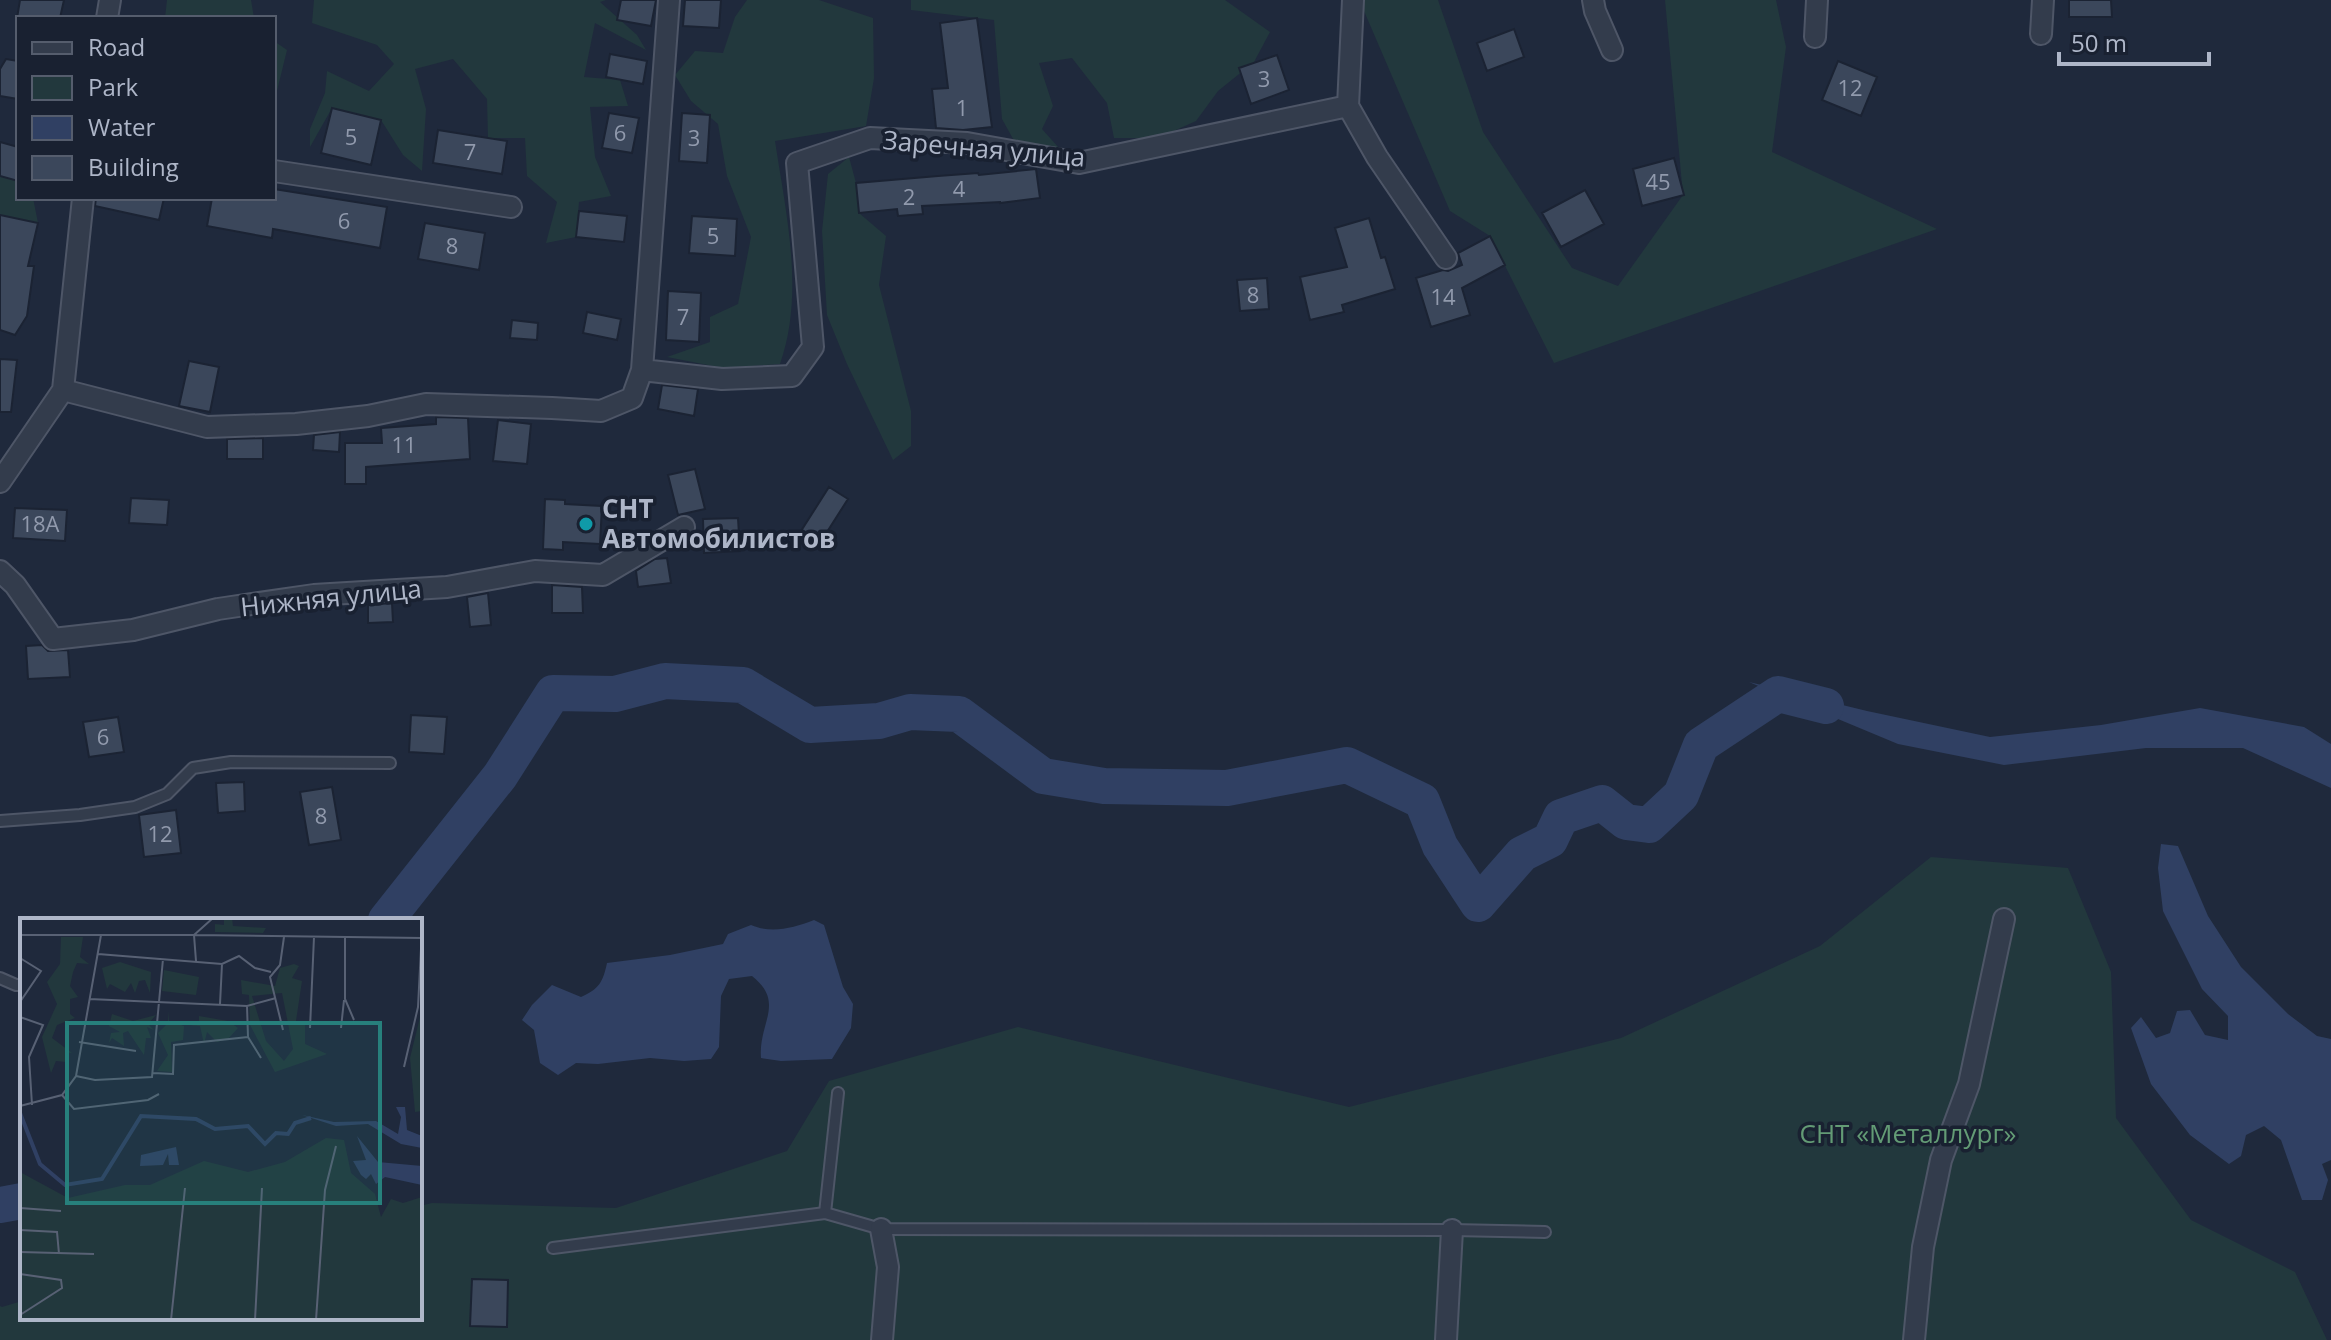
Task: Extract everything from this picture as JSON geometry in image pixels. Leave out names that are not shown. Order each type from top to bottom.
[{"type":"street","points":[[63,390],[207,427],[296,424],[368,416],[426,404],[601,411],[632,398],[642,370],[669,0]]},
{"type":"street","points":[[1353,0],[1348,106],[1377,157],[1446,258]]},
{"type":"street","points":[[1593,0],[1612,50]]},
{"type":"street","points":[[1815,37],[1817,0]]},
{"type":"street","points":[[2041,34],[2043,0]]},
{"type":"street","name":"Заречная улица","points":[[642,370],[722,379],[792,376],[813,347],[797,163],[870,138],[967,143],[1079,163],[1348,106]]},
{"type":"street","points":[[276,171],[511,207]]},
{"type":"street","points":[[0,482],[63,390],[83,200]]},
{"type":"street","name":"Нижняя улица","points":[[0,571],[15,585],[53,639],[133,630],[218,609],[314,595],[447,587],[535,571],[603,575],[684,527]]},
{"type":"street","points":[[1914,1340],[1923,1247],[1941,1160],[1969,1084],[2004,919]]},
{"type":"street","points":[[881,1229],[888,1267],[882,1340]]},
{"type":"street","points":[[1446,1340],[1452,1230]]},
{"type":"lane","points":[[0,821],[135,807],[167,794],[193,768],[231,762],[390,763]]},
{"type":"lane","points":[[0,978],[20,985]]},
{"type":"lane","points":[[825,1213],[838,1093]]},
{"type":"lane","points":[[553,1248],[825,1213],[881,1229],[1545,1232]]},
{"type":"green space","points":[[167,0],[251,0],[254,16],[165,16]]},
{"type":"green space","points":[[314,0],[606,0],[600,2],[637,35],[646,50],[595,23],[584,77],[620,80],[628,106],[590,107],[595,157],[611,196],[579,202],[576,237],[546,243],[557,202],[527,176],[525,138],[488,138],[487,99],[453,59],[415,69],[426,109],[422,171],[403,155],[381,120],[332,108],[310,147],[310,129],[325,93],[327,71],[369,91],[394,64],[377,45],[312,23]]},
{"type":"green space","points":[[747,0],[819,0],[873,18],[874,78],[866,126],[775,141],[791,253],[791,309],[787,337],[780,364],[723,368],[667,357],[710,342],[710,317],[738,304],[751,237],[727,176],[718,124],[691,101],[675,75],[695,51],[723,53],[735,17]]},
{"type":"green space","points":[[911,0],[1225,0],[1270,32],[1254,62],[1218,91],[1196,121],[1158,138],[1114,138],[1107,103],[1072,58],[1039,63],[1053,106],[1042,129],[1059,148],[1021,153],[1002,119],[994,20],[911,10]]},
{"type":"green space","points":[[1362,0],[1438,0],[1483,132],[1572,268],[1618,286],[1683,195],[1665,0],[1776,0],[1786,47],[1772,152],[1937,229],[1554,363],[1490,236],[1450,211]]},
{"type":"green space","points":[[276,42],[287,50],[276,95]]},
{"type":"green space","points":[[849,157],[859,213],[886,236],[879,285],[911,411],[911,446],[893,460],[827,315],[822,231],[828,174]]},
{"type":"green space","points":[[0,176],[16,180],[16,200],[33,200],[38,223],[0,215]]},
{"type":"green space","name":"СНТ «Металлург»","points":[[1931,857],[2068,868],[2111,972],[2116,1118],[2191,1220],[2295,1272],[2327,1340],[0,1340],[0,1306],[20,1302],[20,1320],[422,1320],[422,1206],[432,1203],[616,1208],[787,1151],[829,1081],[1018,1027],[1349,1107],[1621,1038],[1820,946]]},
{"type":"water","points":[[1749,682],[1990,737],[2101,725],[2200,708],[2304,727],[2331,744],[2331,788],[2243,748],[2146,748],[2004,765],[1898,744]]},
{"type":"water","points":[[2161,844],[2178,846],[2208,916],[2241,967],[2288,1014],[2317,1036],[2331,1039],[2331,1160],[2322,1164],[2328,1180],[2322,1200],[2302,1200],[2281,1140],[2264,1126],[2246,1135],[2241,1156],[2229,1164],[2190,1135],[2151,1084],[2131,1028],[2141,1017],[2156,1038],[2170,1033],[2177,1011],[2190,1010],[2205,1035],[2228,1040],[2228,1016],[2202,989],[2163,911],[2158,868]]},
{"type":"water","points":[[814,920],[824,925],[843,987],[853,1004],[851,1028],[832,1059],[781,1061],[761,1058],[769,1005],[762,986],[752,976],[729,979],[721,996],[719,1047],[711,1059],[684,1061],[650,1058],[598,1064],[576,1063],[558,1075],[540,1063],[534,1030],[522,1020],[552,985],[581,997],[599,984],[607,963],[723,944],[728,934],[751,925],[782,929]]},
{"type":"building","points":[[20,0],[64,0],[60,16],[17,16]]},
{"type":"building","points":[[621,0],[656,0],[651,26],[617,20]]},
{"type":"building","points":[[685,0],[721,0],[719,28],[683,26]]},
{"type":"building","points":[[2069,0],[2111,0],[2112,17],[2069,17]]},
{"type":"building","points":[[977,18],[992,127],[963,130],[936,128],[932,89],[948,88],[940,23]]},
{"type":"building","points":[[1514,29],[1524,57],[1487,71],[1477,43]]},
{"type":"building","points":[[610,54],[647,61],[643,84],[606,77]]},
{"type":"building","points":[[1277,55],[1289,90],[1251,104],[1239,68]]},
{"type":"building","points":[[6,59],[16,61],[16,99],[0,96],[0,69]]},
{"type":"building","points":[[1838,61],[1877,77],[1861,116],[1822,100]]},
{"type":"building","points":[[332,108],[381,120],[371,165],[321,153]]},
{"type":"building","points":[[609,113],[639,118],[632,153],[602,148]]},
{"type":"building","points":[[682,113],[710,115],[707,163],[679,161]]},
{"type":"building","points":[[438,130],[507,141],[502,174],[433,163]]},
{"type":"building","points":[[0,142],[16,146],[16,180],[0,176]]},
{"type":"building","points":[[1674,158],[1684,195],[1642,206],[1633,169]]},
{"type":"building","points":[[1036,169],[1040,198],[922,206],[923,214],[898,216],[897,209],[859,213],[856,183]]},
{"type":"building","points":[[276,189],[387,207],[380,248],[273,229],[272,238],[207,226],[212,200],[276,200]]},
{"type":"building","points":[[1585,190],[1604,224],[1561,247],[1542,213]]},
{"type":"building","points":[[96,200],[164,200],[159,220],[95,206]]},
{"type":"building","points":[[579,211],[627,216],[624,242],[576,237]]},
{"type":"building","points":[[0,215],[38,223],[28,266],[34,266],[27,316],[15,335],[0,330]]},
{"type":"building","points":[[692,216],[737,219],[735,256],[689,253]]},
{"type":"building","points":[[1369,218],[1381,258],[1385,257],[1395,289],[1342,305],[1344,312],[1310,320],[1300,277],[1347,267],[1335,228]]},
{"type":"building","points":[[425,223],[485,233],[479,270],[418,259]]},
{"type":"building","points":[[1490,236],[1505,265],[1462,288],[1470,315],[1431,327],[1416,278],[1462,265],[1458,253]]},
{"type":"building","points":[[1267,278],[1269,309],[1240,311],[1237,280]]},
{"type":"building","points":[[668,291],[701,293],[699,342],[666,340]]},
{"type":"building","points":[[587,312],[621,319],[617,340],[583,333]]},
{"type":"building","points":[[512,320],[538,323],[537,340],[510,338]]},
{"type":"building","points":[[0,359],[17,360],[11,412],[0,412]]},
{"type":"building","points":[[189,361],[219,367],[210,412],[179,406]]},
{"type":"building","points":[[662,385],[698,389],[694,416],[658,409]]},
{"type":"building","points":[[436,417],[468,418],[470,459],[366,467],[366,484],[345,484],[345,443],[382,443],[381,428],[436,424]]},
{"type":"building","points":[[498,420],[531,424],[527,464],[493,461]]},
{"type":"building","points":[[340,432],[339,452],[313,450],[314,435]]},
{"type":"building","points":[[263,438],[263,459],[227,459],[227,439]]},
{"type":"building","points":[[695,469],[705,509],[678,515],[668,475]]},
{"type":"building","points":[[829,487],[848,499],[820,543],[801,531]]},
{"type":"building","points":[[131,498],[169,500],[167,525],[129,523]]},
{"type":"building","points":[[545,499],[565,500],[565,504],[602,506],[600,544],[563,542],[563,550],[543,549]]},
{"type":"building","points":[[15,508],[67,510],[65,541],[13,538]]},
{"type":"building","points":[[738,518],[740,551],[704,553],[703,519]]},
{"type":"building","points":[[667,558],[671,583],[638,587],[636,571],[655,559]]},
{"type":"building","points":[[552,585],[582,587],[583,613],[552,613]]},
{"type":"building","points":[[488,593],[491,625],[470,627],[467,597]]},
{"type":"building","points":[[392,603],[393,622],[368,623],[368,605]]},
{"type":"building","points":[[42,645],[48,651],[68,650],[70,677],[28,679],[26,646]]},
{"type":"building","points":[[411,715],[447,717],[444,754],[409,752]]},
{"type":"building","points":[[118,717],[124,752],[89,757],[83,722]]},
{"type":"building","points":[[244,782],[245,811],[218,813],[216,783]]},
{"type":"building","points":[[332,787],[341,840],[309,845],[300,792]]},
{"type":"building","points":[[176,810],[181,853],[144,857],[139,815]]},
{"type":"building","points":[[472,1279],[508,1280],[507,1327],[470,1326]]},
{"type":"waterway","points":[[388,918],[500,776],[553,693],[615,694],[665,681],[743,685],[810,725],[879,721],[910,712],[959,714],[1043,776],[1104,786],[1227,788],[1347,765],[1422,801],[1440,846],[1478,904],[1522,854],[1550,840],[1561,817],[1602,803],[1626,822],[1649,825],[1681,795],[1701,745],[1778,694],[1826,706]]},
{"type":"waterway","points":[[0,1205],[20,1201]]},
{"type":"place","name":"СНТ Автомобилистов","points":[[586,524]]}]
